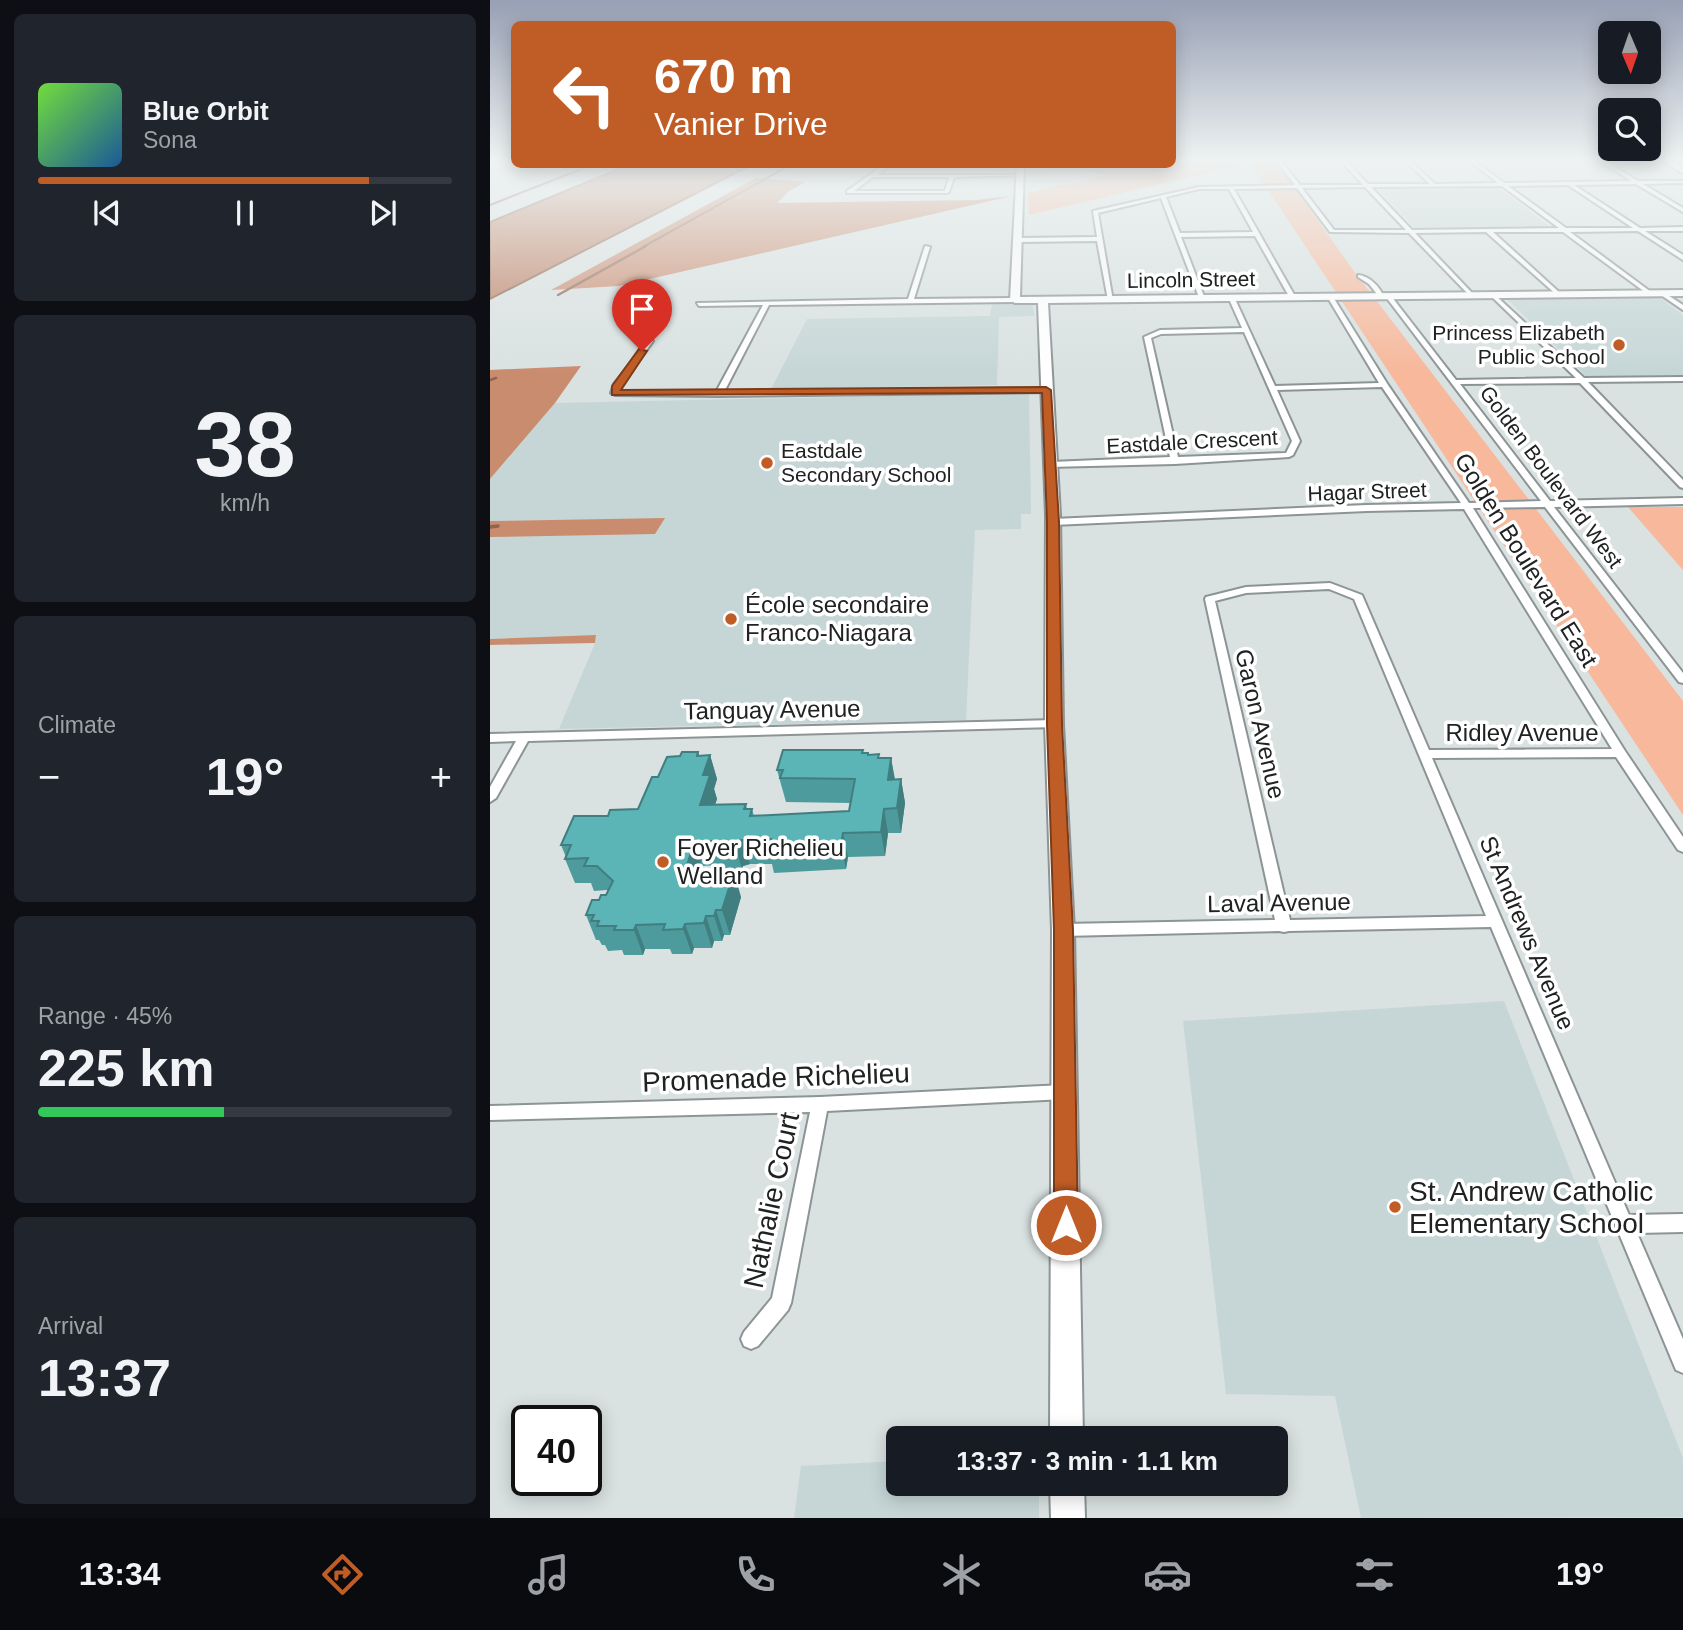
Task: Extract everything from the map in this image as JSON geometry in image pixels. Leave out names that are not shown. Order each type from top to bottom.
[{"type":"main road","points":[[1016,300],[1018,230]]},
{"type":"main road","name":"Lincoln Street","points":[[1016,300],[1683,293]]},
{"type":"main road","points":[[1043,301],[1053,522],[1054,724],[1063,930],[1067,1426]]},
{"type":"main road","points":[[1067,1496],[1068,1518]]},
{"type":"street","points":[[1098,230],[1111,300]]},
{"type":"street","points":[[1177,230],[1202,299]]},
{"type":"street","points":[[1254,230],[1293,298]]},
{"type":"street","points":[[1331,230],[1411,233],[1647,230]]},
{"type":"street","points":[[1408,230],[1471,295]]},
{"type":"street","points":[[1640,230],[1683,258]]},
{"type":"street","points":[[1564,231],[1648,293]]},
{"type":"street","points":[[1488,232],[1558,294]]},
{"type":"street","points":[[1179,235],[1256,234]]},
{"type":"street","points":[[1018,240],[1099,239]]},
{"type":"street","points":[[910,302],[927,247]]},
{"type":"street","name":"Golden Boulevard West","points":[[1360,276],[1385,297],[1455,382],[1683,680]]},
{"type":"street","points":[[1663,294],[1683,308]]},
{"type":"street","points":[[1493,295],[1582,380],[1683,485]]},
{"type":"street","name":"Golden Boulevard East","points":[[1331,298],[1384,386],[1466,506],[1620,753],[1683,847]]},
{"type":"street","name":"Eastdale Crescent","points":[[1051,465],[1289,455],[1296,441],[1232,299]]},
{"type":"street","name":"Lincoln Street","points":[[699,304],[1016,300]]},
{"type":"street","points":[[719,394],[767,303]]},
{"type":"street","points":[[1175,461],[1147,337],[1160,332],[1247,330]]},
{"type":"street","points":[[650,341],[617,386],[615,393],[1046,390]]},
{"type":"street","points":[[1455,382],[1682,380]]},
{"type":"street","points":[[1273,387],[1384,386]]},
{"type":"street","name":"Hagar Street","points":[[1053,522],[1466,506],[1683,501]]},
{"type":"street","name":"St Andrews Avenue","points":[[1280,589],[1330,586],[1358,597],[1683,1363]]},
{"type":"street","name":"Garon Avenue","points":[[1280,589],[1246,590],[1210,599],[1284,927]]},
{"type":"street","name":"Tanguay Avenue","points":[[490,738],[1054,724]]},
{"type":"street","points":[[490,798],[524,737]]},
{"type":"street","name":"Ridley Avenue","points":[[1424,754],[1620,753]]},
{"type":"street","name":"Laval Avenue","points":[[1063,930],[1495,921]]},
{"type":"street","name":"Promenade Richelieu","points":[[490,1113],[820,1104],[1064,1092]]},
{"type":"street","name":"Nathalie Court","points":[[751,1339],[781,1303],[820,1104]]},
{"type":"street","points":[[1624,1224],[1683,1223]]},
{"type":"shaded area","points":[[490,230],[625,230],[490,299]]},
{"type":"shaded area","points":[[661,230],[864,230],[619,286],[551,290]]},
{"type":"shaded area","points":[[1294,230],[1324,230],[1683,701],[1683,815]]},
{"type":"shaded area","name":"Princess Elizabeth Public School","points":[[1659,297],[1683,315],[1683,375],[1587,377],[1507,299]]},
{"type":"shaded area","points":[[1033,303],[1034,316],[999,317],[997,385],[771,389],[807,319],[990,316],[992,304]]},
{"type":"shaded area","points":[[581,366],[555,403],[490,479],[490,370]]},
{"type":"shaded area","points":[[1029,393],[1031,514],[1021,514],[1021,529],[975,530],[966,720],[559,729],[596,636],[490,639],[490,537],[664,519],[490,521],[490,479],[555,403]]},
{"type":"shaded area","points":[[1628,507],[1683,507],[1683,570]]},
{"type":"shaded area","points":[[665,518],[655,534],[490,537],[490,521]]},
{"type":"shaded area","points":[[596,635],[595,643],[490,645],[490,639]]},
{"type":"shaded area","name":"St. Andrew Catholic Elementary School","points":[[1504,1001],[1683,1458],[1683,1517],[1361,1518],[1335,1396],[1226,1394],[1183,1021]]},
{"type":"shaded area","points":[[886,1462],[886,1496],[1039,1496],[1039,1518],[794,1518],[801,1466]]},
{"type":"building","points":[[783,750],[863,750],[862,753],[868,755],[879,754],[878,758],[891,758],[888,780],[901,779],[897,808],[884,809],[881,832],[843,833],[841,844],[768,849],[771,839],[736,841],[735,845],[717,845],[718,841],[695,841],[684,874],[734,872],[722,910],[716,910],[714,916],[706,916],[704,923],[685,924],[683,929],[663,930],[665,924],[636,925],[634,930],[614,930],[616,926],[597,926],[599,921],[591,921],[594,915],[586,915],[592,900],[599,900],[601,895],[606,895],[613,881],[597,866],[584,866],[588,858],[565,859],[571,845],[561,845],[574,816],[608,816],[610,810],[638,809],[652,777],[658,777],[667,757],[680,756],[682,752],[698,752],[697,756],[710,755],[703,775],[710,775],[700,805],[746,804],[744,809],[752,809],[750,816],[849,811],[855,779],[780,778],[783,770],[777,770]]},
{"type":"waterway","points":[[643,247],[674,230]]},
{"type":"waterway","points":[[558,295],[646,246]]},
{"type":"waterway","points":[[490,380],[496,378]]},
{"type":"waterway","points":[[490,527],[498,526]]},
{"type":"place","name":"Princess Elizabeth Public School","points":[[1619,345]]},
{"type":"place","name":"Eastdale Secondary School","points":[[767,463]]},
{"type":"place","name":"École secondaire Franco-Niagara","points":[[731,619]]},
{"type":"place","name":"Foyer Richelieu Welland","points":[[663,862]]},
{"type":"place","name":"St. Andrew Catholic Elementary School","points":[[1395,1207]]},
{"type":"route","points":[[642,351],[617,386],[615,393],[1046,390],[1053,515],[1054,724],[1063,930],[1066,1225]]}]
